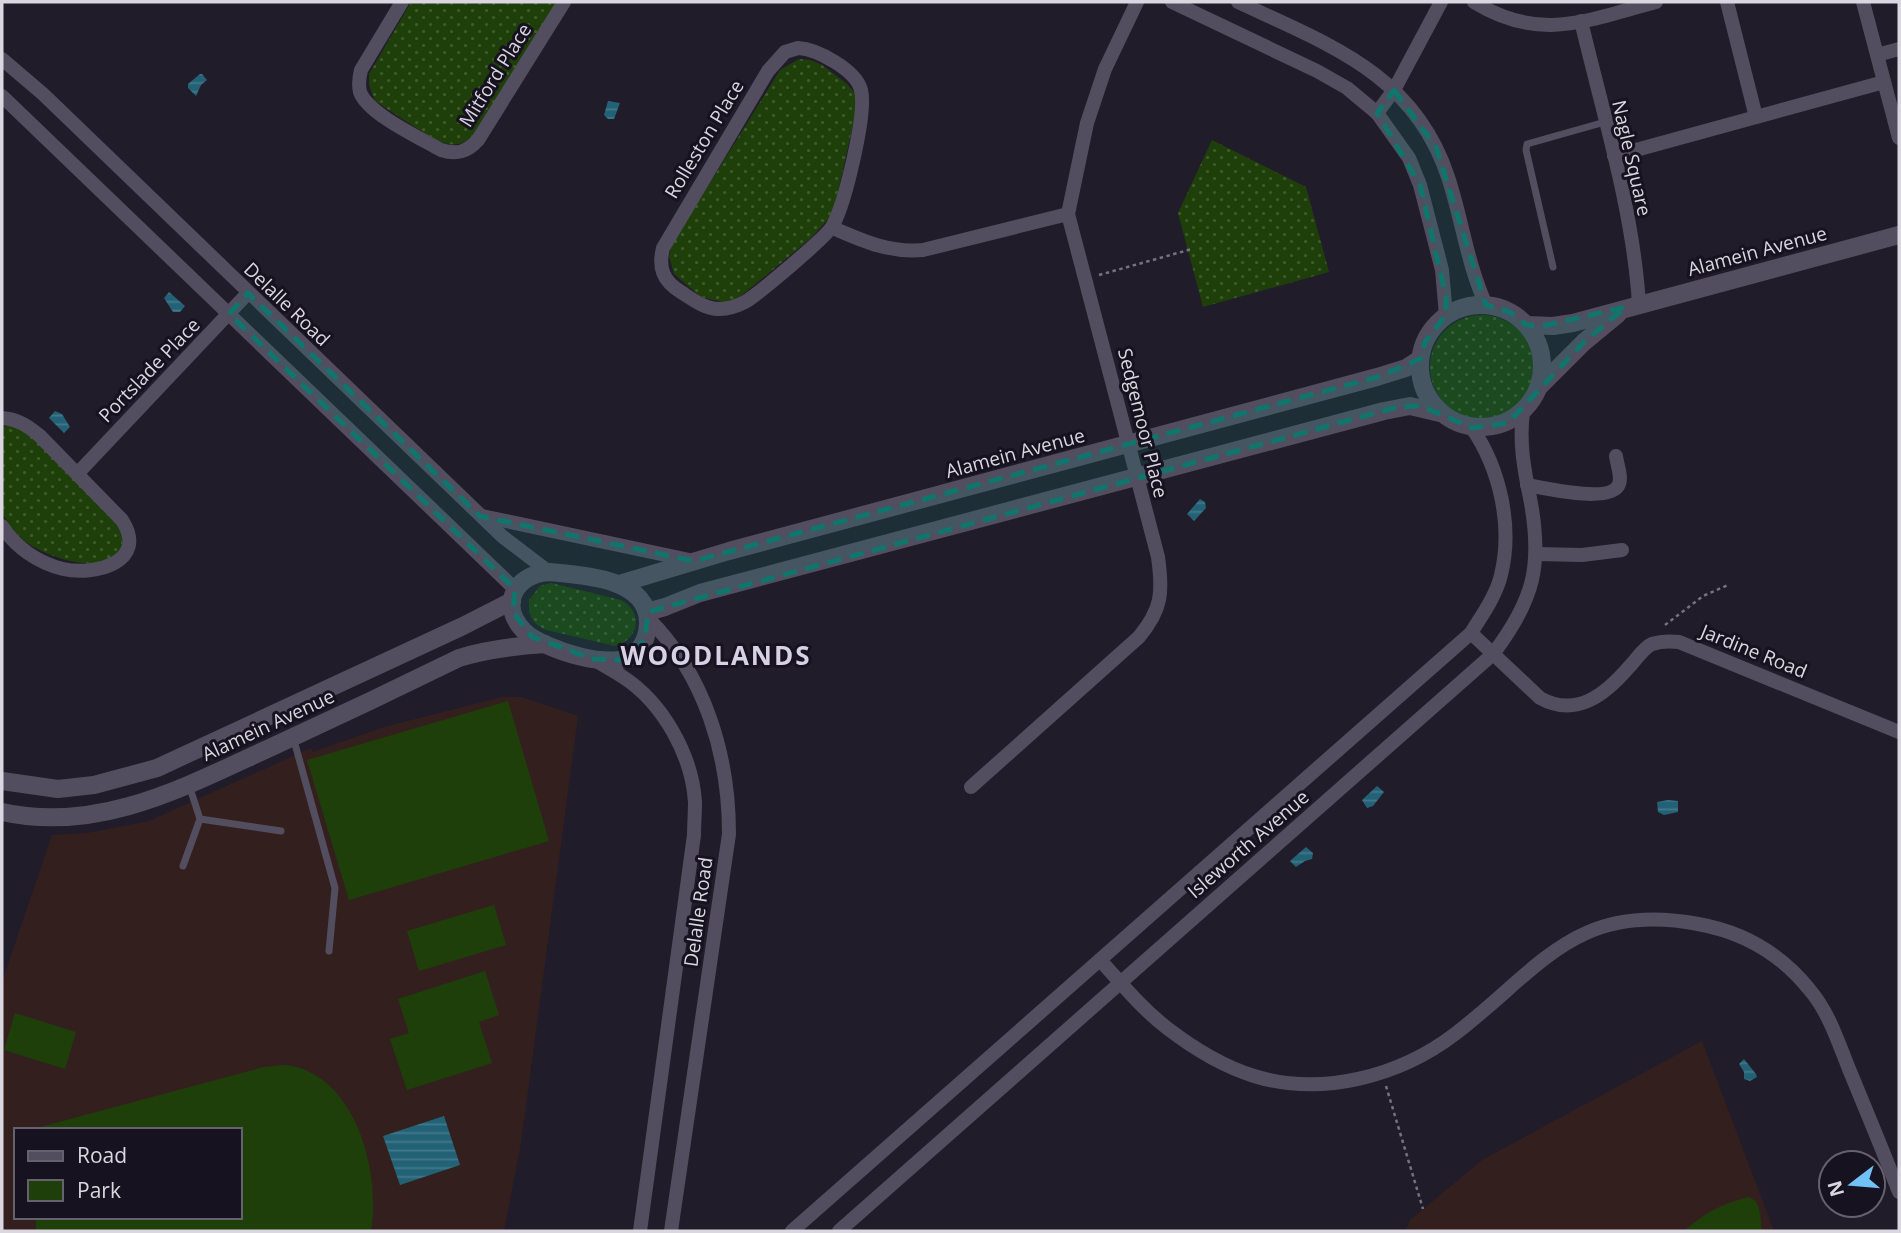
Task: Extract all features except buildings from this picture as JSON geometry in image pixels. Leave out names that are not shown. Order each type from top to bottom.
[{"type":"street","name":"Mitford Place","points":[[402,2],[361,70],[358,81],[360,90],[364,99],[381,114],[450,153],[466,150],[478,140],[564,2]]},
{"type":"street","name":"Sedgemoor Place","points":[[971,787],[1139,637],[1153,620],[1160,601],[1158,557],[1068,214],[1087,123],[1105,69],[1138,2]]},
{"type":"street","points":[[1172,2],[1317,71],[1347,88],[1377,113],[1409,159],[1420,185],[1442,270],[1446,315]]},
{"type":"street","points":[[1238,2],[1343,51],[1394,90],[1419,118],[1436,147],[1448,177],[1471,269],[1486,305]]},
{"type":"street","points":[[1377,113],[1394,90],[1441,2]]},
{"type":"street","points":[[1474,2],[1510,20],[1549,26],[1581,21],[1656,2]]},
{"type":"street","points":[[1727,2],[1756,117]]},
{"type":"street","points":[[1863,2],[1899,138]]},
{"type":"street","name":"Nagle Square","points":[[1581,21],[1614,156],[1637,275],[1633,306]]},
{"type":"street","name":"Rolleston Place","points":[[797,48],[814,51],[844,68],[852,74],[862,91],[856,140],[833,228],[754,296],[729,308],[717,310],[696,301],[670,284],[661,268],[663,248],[673,229],[768,71],[785,52],[797,48]]},
{"type":"street","points":[[1877,55],[1899,49]]},
{"type":"street","name":"Delalle Road","points":[[2,59],[43,94],[480,516],[549,572]]},
{"type":"street","points":[[1614,156],[1884,82]]},
{"type":"street","points":[[2,96],[229,314],[514,595]]},
{"type":"street","points":[[833,228],[885,249],[910,252],[1068,214]]},
{"type":"street","name":"Alamein Avenue","points":[[1527,325],[1563,324],[1899,234]]},
{"type":"street","name":"Portslade Place","points":[[78,473],[248,293]]},
{"type":"street","points":[[1486,305],[1508,311],[1527,325],[1535,335],[1543,360],[1540,386],[1523,412],[1508,423],[1472,428],[1455,422],[1440,412],[1428,397],[1421,379],[1420,359],[1424,342],[1446,315],[1465,307],[1486,305]]},
{"type":"street","name":"Alamein Avenue","points":[[1540,386],[1584,342],[1633,306]]},
{"type":"street","name":"Alamein Avenue","points":[[619,583],[1393,372],[1420,359]]},
{"type":"street","points":[[647,615],[700,593],[1398,407],[1422,407],[1440,412]]},
{"type":"street","name":"Isleworth Avenue","points":[[839,1231],[1493,654],[1524,608],[1533,581],[1536,554],[1521,444],[1523,412]]},
{"type":"street","points":[[2,418],[26,425],[78,473],[126,526],[128,543],[122,559],[104,568],[62,568],[40,560],[20,547],[2,526]]},
{"type":"street","name":"Isleworth Avenue","points":[[792,1231],[1471,633],[1489,604],[1501,576],[1505,547],[1499,487],[1489,456],[1472,428]]},
{"type":"street","points":[[1527,485],[1579,494],[1606,493],[1617,488],[1620,483],[1616,456]]},
{"type":"street","points":[[480,516],[694,561]]},
{"type":"street","points":[[776,539],[783,571]]},
{"type":"street","points":[[1536,554],[1582,555],[1622,550]]},
{"type":"street","points":[[549,572],[619,583],[632,590],[647,615],[645,639],[634,656],[614,662],[593,659],[545,645],[524,631],[513,612],[514,595],[520,582],[529,576],[549,572]]},
{"type":"street","name":"Alamein Avenue","points":[[2,781],[58,789],[94,786],[158,768],[463,626],[514,595]]},
{"type":"street","name":"Delalle Road","points":[[647,615],[668,638],[702,699],[723,761],[729,798],[729,834],[671,1231]]},
{"type":"street","points":[[1471,633],[1540,698],[1553,705],[1569,708],[1587,702],[1619,679],[1650,645]]},
{"type":"street","name":"Jardine Road","points":[[1650,645],[1666,641],[1698,648],[1899,732]]},
{"type":"street","name":"Alamein Avenue","points":[[2,812],[44,817],[91,816],[143,803],[189,785],[459,658],[508,647],[545,645]]},
{"type":"street","name":"Delalle Road","points":[[593,659],[625,678],[649,700],[674,732],[691,778],[695,802],[692,849],[640,1231]]},
{"type":"street","points":[[1100,960],[1166,1027],[1206,1054],[1247,1074],[1284,1082],[1325,1083],[1382,1072],[1430,1051],[1456,1033],[1536,963],[1562,944],[1604,926],[1650,918],[1717,927],[1744,936],[1763,947],[1811,990],[1829,1018],[1899,1192]]},
{"type":"lane","points":[[1553,267],[1527,144],[1605,122]]},
{"type":"lane","points":[[293,737],[335,888],[329,951]]},
{"type":"lane","points":[[183,866],[200,818],[189,785]]},
{"type":"lane","points":[[200,818],[281,831]]},
{"type":"path","points":[[1086,279],[1192,249]]},
{"type":"path","points":[[1650,645],[1671,619],[1703,596],[1728,585]]},
{"type":"path","points":[[1382,1072],[1423,1209]]},
{"type":"highlighted area","points":[[1394,90],[1436,147],[1486,305],[1508,311],[1527,325],[1542,326],[1626,307],[1584,342],[1508,423],[1472,428],[1421,406],[1398,407],[648,612],[645,640],[625,660],[593,659],[532,637],[513,612],[515,589],[229,314],[248,293],[480,516],[694,561],[1377,377],[1420,359],[1425,342],[1446,315],[1446,297],[1420,185],[1377,113]]},
{"type":"shaded area","points":[[502,697],[521,697],[578,716],[521,1143],[504,1231],[2,1231],[2,982],[52,835],[87,833],[149,821],[311,748],[313,752],[384,727]]},
{"type":"shaded area","points":[[1702,1041],[1774,1231],[1406,1231],[1410,1220],[1482,1160]]},
{"type":"green space","points":[[411,2],[558,2],[474,136],[462,143],[448,144],[423,132],[375,101],[369,85],[369,74]]},
{"type":"green space","points":[[799,59],[822,65],[856,94],[856,112],[833,214],[810,239],[741,296],[726,303],[701,297],[674,274],[669,256],[672,244],[780,70]]},
{"type":"green space","points":[[1212,140],[1306,187],[1329,272],[1203,307],[1178,213]]},
{"type":"green space","points":[[1482,315],[1502,319],[1519,330],[1530,347],[1534,367],[1530,387],[1519,404],[1502,415],[1482,419],[1462,415],[1445,404],[1434,387],[1430,367],[1434,347],[1445,330],[1462,319]]},
{"type":"green space","points":[[9,425],[23,428],[122,528],[122,544],[117,555],[96,564],[67,560],[32,546],[12,528],[3,514],[2,498],[2,427]]},
{"type":"green space","points":[[551,583],[621,600],[633,611],[636,618],[634,632],[623,643],[615,646],[541,628],[532,618],[529,600],[540,586]]},
{"type":"green space","points":[[508,701],[549,841],[349,900],[307,760]]},
{"type":"green space","points":[[494,905],[506,945],[419,971],[407,931]]},
{"type":"green space","points":[[485,971],[499,1015],[479,1022],[492,1063],[407,1090],[390,1039],[409,1033],[398,999]]},
{"type":"green space","points":[[15,1013],[76,1032],[65,1069],[4,1050]]},
{"type":"green space","points":[[286,1065],[310,1072],[330,1086],[346,1106],[367,1155],[372,1181],[371,1231],[36,1231],[36,1219],[242,1219],[242,1128],[44,1128],[264,1067]]},
{"type":"green space","points":[[1748,1197],[1758,1206],[1762,1231],[1684,1231],[1714,1210]]},
{"type":"water","points":[[200,74],[207,80],[201,85],[196,96],[188,88],[188,84]]},
{"type":"water","points":[[608,101],[620,103],[614,119],[608,119],[604,115]]},
{"type":"water","points":[[169,292],[185,306],[180,312],[173,312],[164,298]]},
{"type":"water","points":[[55,411],[62,414],[70,427],[64,433],[49,418]]},
{"type":"water","points":[[1200,499],[1205,502],[1206,508],[1194,521],[1187,514]]},
{"type":"water","points":[[1377,786],[1384,792],[1373,806],[1367,808],[1362,800]]},
{"type":"water","points":[[1678,801],[1678,812],[1664,815],[1658,812],[1657,802]]},
{"type":"water","points":[[1306,847],[1313,853],[1312,859],[1296,867],[1290,861]]},
{"type":"water","points":[[1744,1059],[1757,1077],[1750,1081],[1744,1079],[1744,1072],[1739,1064]]},
{"type":"water","points":[[444,1116],[460,1165],[400,1185],[383,1136]]},
{"type":"district","name":"WOODLANDS","points":[[716,655]]}]
